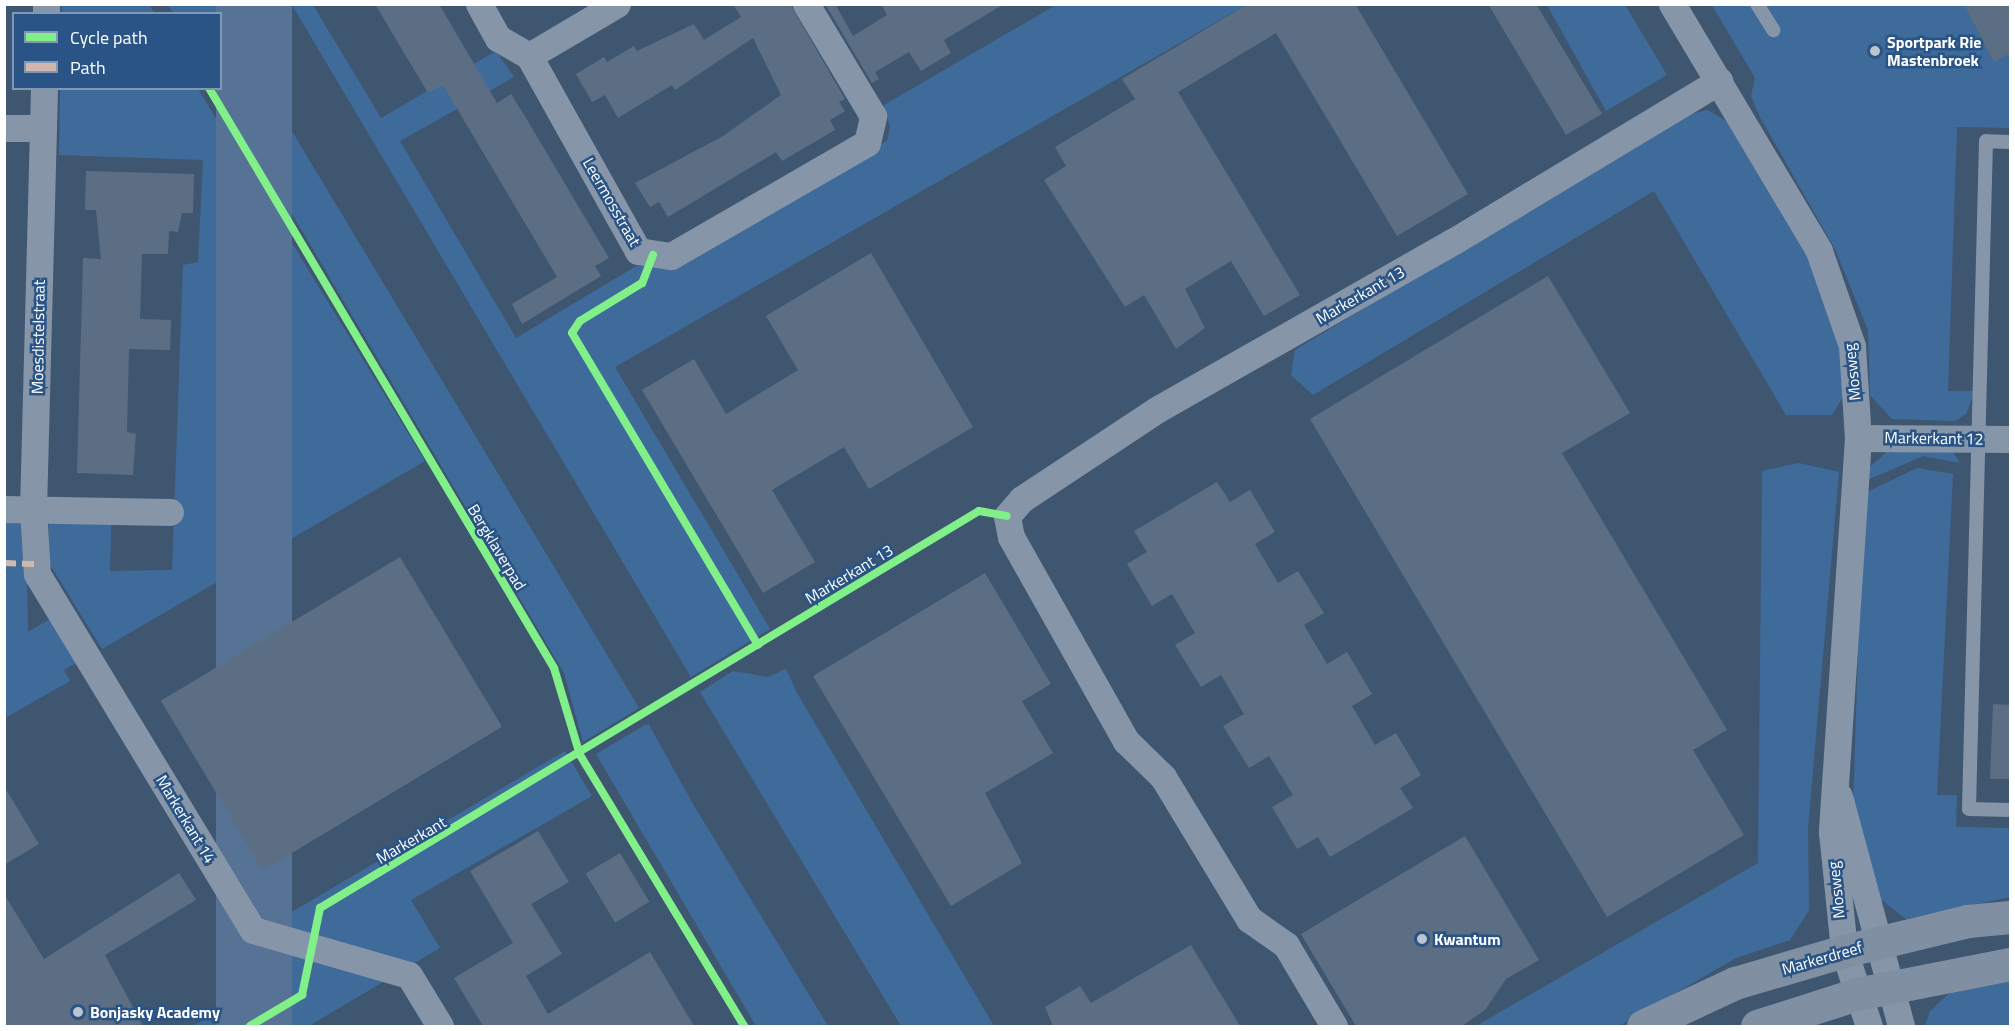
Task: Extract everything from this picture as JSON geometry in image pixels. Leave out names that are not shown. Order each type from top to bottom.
[{"type":"main road","name":"Markerdreef","points":[[1643,1026],[1735,983],[1878,942],[2010,917]]},
{"type":"main road","points":[[1757,1026],[1857,994],[2010,964]]},
{"type":"street","points":[[479,4],[498,38],[529,56],[617,4]]},
{"type":"street","name":"Leermosstraat","points":[[529,56],[639,251],[671,256],[867,143],[873,116],[806,4]]},
{"type":"street","name":"Mosweg","points":[[1672,4],[1819,251],[1852,346],[1858,438],[1835,783],[1834,890],[1844,951],[1869,1026]]},
{"type":"street","name":"Markerkant 13","points":[[1335,1026],[1286,945],[1249,919],[1162,777],[1126,741],[1011,537],[1007,516],[1022,500],[1158,409],[1454,241],[1719,81]]},
{"type":"street","name":"Moesdistelstraat","points":[[33,509],[44,90]]},
{"type":"street","points":[[4,128],[43,129]]},
{"type":"street","name":"Markerkant 12","points":[[1858,438],[2010,440]]},
{"type":"street","points":[[4,509],[170,512]]},
{"type":"street","name":"Markerkant 14","points":[[33,509],[37,574],[253,930],[409,975],[440,1026]]},
{"type":"street","name":"Mosweg","points":[[1835,783],[1901,1026]]},
{"type":"lane","points":[[1757,4],[1773,30]]},
{"type":"lane","points":[[2010,142],[1986,141],[1969,809],[2010,810]]},
{"type":"shaded area","points":[[62,4],[149,5],[154,12],[62,12]]},
{"type":"shaded area","points":[[168,5],[216,5],[220,12],[172,12]]},
{"type":"shaded area","points":[[216,5],[292,5],[292,1026],[216,1026],[216,90],[222,90],[222,12],[216,12]]},
{"type":"shaded area","points":[[292,5],[313,5],[381,118],[496,51],[514,77],[400,141],[516,338],[638,265],[670,268],[855,161],[887,141],[890,127],[884,105],[1056,5],[1246,5],[615,367],[770,629],[691,677]]},
{"type":"shaded area","points":[[1547,5],[1625,5],[1667,75],[1606,111]]},
{"type":"shaded area","points":[[1712,5],[2010,5],[2010,128],[1957,127],[1948,391],[1975,391],[1966,414],[1955,421],[1892,419],[1870,395],[1868,330],[1835,249],[1760,117],[1751,96],[1755,78]]},
{"type":"shaded area","points":[[222,15],[639,708],[583,742],[564,673],[219,90],[222,90]]},
{"type":"shaded area","points":[[60,90],[199,90],[425,461],[102,649],[48,561],[49,507],[112,501],[110,571],[172,570],[183,265],[198,262],[203,160],[59,155]]},
{"type":"shaded area","points":[[1708,110],[1726,121],[1811,261],[1840,341],[1844,395],[1832,415],[1786,415],[1654,191],[1313,395],[1291,375],[1295,350],[1682,116]]},
{"type":"shaded area","points":[[1890,449],[1951,449],[1960,463],[1923,456],[1865,481],[1870,467]]},
{"type":"shaded area","points":[[1799,463],[1839,472],[1808,828],[1809,910],[1790,940],[1736,958],[1619,1026],[1476,1026],[1758,863],[1762,471]]},
{"type":"shaded area","points":[[1917,468],[1953,474],[1937,795],[1957,795],[1956,827],[2010,828],[2010,897],[1906,919],[1870,891],[1853,808],[1863,494]]},
{"type":"shaded area","points":[[5,519],[26,520],[28,632],[57,615],[83,659],[64,670],[70,681],[5,718]]},
{"type":"shaded area","points":[[786,669],[797,693],[994,1026],[901,1026],[700,692],[733,671],[768,677]]},
{"type":"shaded area","points":[[648,723],[693,804],[828,1026],[756,1026],[596,754]]},
{"type":"shaded area","points":[[565,751],[592,796],[411,900],[440,948],[309,1026],[193,1026],[269,984],[290,913]]},
{"type":"shaded area","points":[[2010,975],[2010,1026],[1925,1026],[1930,1011],[1956,987]]},
{"type":"pier","points":[[696,679],[703,690],[646,726],[639,715]]},
{"type":"building","points":[[375,4],[439,4],[497,103],[511,94],[526,118],[609,258],[595,266],[601,276],[522,324],[512,304],[557,277],[443,85],[428,93]]},
{"type":"building","points":[[733,4],[790,4],[845,99],[839,102],[845,111],[830,120],[835,130],[782,161],[776,152],[668,217],[659,202],[650,207],[635,183],[723,136],[781,95],[753,38],[675,90],[672,85],[618,118],[605,95],[592,102],[576,74],[604,57],[607,62],[634,46],[637,51],[694,24],[704,40],[741,17]]},
{"type":"building","points":[[825,4],[835,4],[853,36],[887,15],[881,4],[1004,4],[944,40],[951,53],[921,71],[909,52],[875,72],[879,79],[872,83]]},
{"type":"building","points":[[1248,4],[1355,4],[1468,194],[1397,236],[1276,33],[1178,92],[1300,295],[1264,316],[1231,261],[1185,289],[1205,328],[1176,349],[1144,295],[1125,307],[1044,180],[1066,166],[1055,147],[1135,99],[1122,79]]},
{"type":"building","points":[[1488,4],[1536,4],[1602,114],[1566,135]]},
{"type":"building","points":[[1964,4],[2010,4],[2010,53],[1994,62]]},
{"type":"building","points":[[86,171],[194,174],[193,213],[182,213],[178,232],[169,231],[168,254],[142,254],[140,319],[171,320],[170,350],[129,349],[127,432],[136,434],[133,475],[77,473],[83,258],[101,259],[96,210],[85,210]]},
{"type":"building","points":[[871,253],[973,427],[869,489],[844,447],[772,490],[815,562],[763,593],[642,390],[694,359],[726,414],[798,370],[766,316]]},
{"type":"building","points":[[1548,276],[1630,413],[1562,453],[1727,730],[1693,750],[1744,835],[1607,917],[1310,419]]},
{"type":"building","points":[[1217,482],[1230,502],[1250,490],[1275,532],[1255,544],[1278,583],[1298,571],[1324,613],[1304,625],[1327,664],[1347,652],[1372,694],[1352,706],[1375,745],[1396,733],[1421,775],[1400,788],[1413,808],[1330,857],[1318,837],[1297,849],[1272,807],[1293,795],[1269,756],[1249,768],[1223,726],[1244,714],[1221,675],[1201,687],[1175,645],[1195,633],[1172,594],[1152,606],[1127,564],[1147,552],[1134,531]]},
{"type":"building","points":[[400,557],[502,727],[263,870],[161,701]]},
{"type":"building","points":[[985,573],[1051,684],[1022,701],[1053,753],[985,793],[1022,863],[951,906],[813,676]]},
{"type":"building","points":[[1993,704],[2010,705],[2010,779],[1990,779]]},
{"type":"building","points":[[4,786],[39,844],[4,865]]},
{"type":"building","points":[[538,831],[569,882],[531,904],[562,954],[526,976],[548,1014],[650,952],[694,1026],[483,1026],[454,978],[513,943],[470,871]]},
{"type":"building","points":[[1465,836],[1539,960],[1506,979],[1485,1010],[1462,1026],[1356,1026],[1301,934]]},
{"type":"building","points":[[620,853],[649,902],[615,922],[586,874]]},
{"type":"building","points":[[179,873],[196,900],[105,955],[143,1026],[4,1026],[4,894],[44,959]]},
{"type":"building","points":[[1191,945],[1240,1026],[1053,1026],[1045,1007],[1080,986],[1091,1003]]},
{"type":"marked path","points":[[4,563],[37,564]]},
{"type":"cycle path","name":"Bergklaverpad","points":[[210,90],[554,668],[580,755],[744,1026]]},
{"type":"cycle path","points":[[653,255],[642,283],[580,321],[572,333],[758,645]]},
{"type":"cycle path","name":"Markerkant","points":[[250,1026],[302,995],[320,908],[979,511],[1007,516]]},
{"type":"place","name":"Sportpark Rie Mastenbroek","points":[[1875,51]]},
{"type":"place","name":"Kwantum","points":[[1422,939]]},
{"type":"place","name":"Bonjasky Academy","points":[[78,1012]]}]
